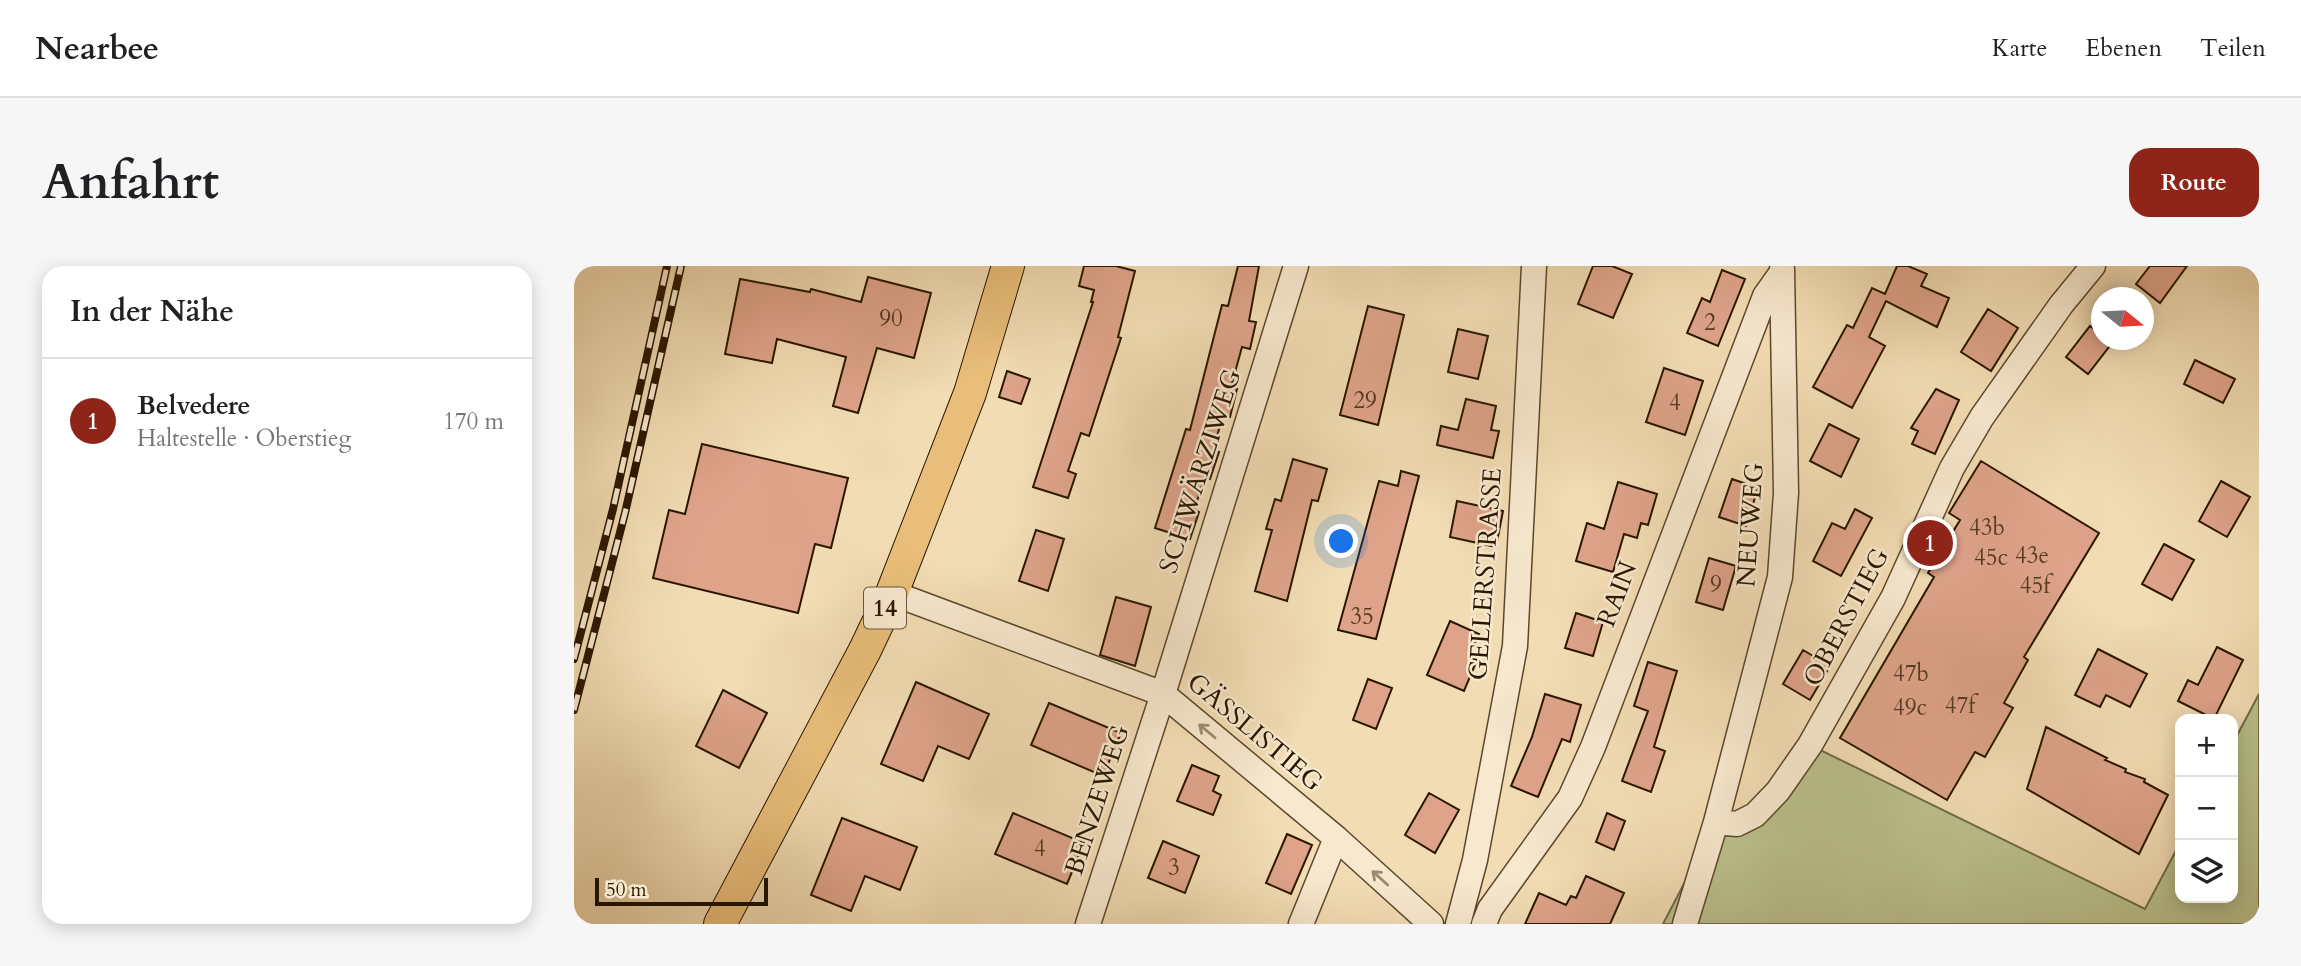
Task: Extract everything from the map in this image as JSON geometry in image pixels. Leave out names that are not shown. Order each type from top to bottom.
[{"type":"main road","name":"14","points":[[720,924],[865,650],[892,593],[970,393],[1008,266]]},
{"type":"street","name":"SCHWÄRZIWEG","points":[[1163,694],[1296,266]]},
{"type":"street","name":"GELLERSTRASSE","points":[[1458,924],[1475,860],[1514,646],[1534,266]]},
{"type":"street","name":"OBERSTIEG","points":[[1716,822],[1737,824],[1755,815],[1778,791],[1810,745],[1893,598],[1952,468],[1982,417],[2060,305],[2093,266]]},
{"type":"street","name":"NEUWEG","points":[[1685,924],[1716,822],[1780,577],[1786,493],[1782,269]]},
{"type":"street","name":"RAIN","points":[[1483,924],[1490,909],[1570,799],[1765,296],[1782,269]]},
{"type":"street","points":[[1749,341],[1767,340],[1782,345]]},
{"type":"street","name":"GÄSSLISTIEG","points":[[892,593],[1163,694],[1336,838],[1431,924]]},
{"type":"street","name":"BENZEWEG","points":[[1088,924],[1163,694]]},
{"type":"street","points":[[1301,924],[1336,838]]},
{"type":"green space","points":[[2259,694],[2259,924],[1663,924],[1716,822],[1737,824],[1810,745],[2145,909],[2175,852],[2175,903],[2238,903],[2238,734]]},
{"type":"building","points":[[1084,266],[1116,266],[1135,271],[1118,337],[1121,338],[1089,436],[1081,433],[1068,471],[1076,474],[1068,498],[1033,487],[1093,302],[1094,290],[1079,286]]},
{"type":"building","points":[[1238,266],[1259,266],[1249,321],[1256,322],[1250,349],[1242,347],[1231,387],[1237,389],[1230,417],[1223,415],[1213,451],[1219,452],[1210,479],[1205,477],[1194,510],[1199,512],[1190,539],[1155,528],[1186,429],[1190,430],[1222,305],[1228,306]]},
{"type":"building","points":[[1593,266],[1612,266],[1632,274],[1613,318],[1578,304]]},
{"type":"building","points":[[1897,266],[1908,266],[1927,274],[1921,286],[1949,298],[1937,327],[1886,301],[1869,337],[1885,346],[1852,408],[1813,387],[1847,325],[1853,328],[1872,288],[1885,294]]},
{"type":"building","points":[[2150,266],[2187,266],[2160,303],[2154,298],[2154,287],[2140,287],[2136,284]]},
{"type":"building","points":[[1722,270],[1745,279],[1718,346],[1687,333],[1702,298],[1710,302]]},
{"type":"building","points":[[868,277],[931,293],[914,358],[877,348],[858,413],[833,406],[846,357],[777,339],[772,363],[725,354],[740,279],[810,292],[811,289],[861,302]]},
{"type":"building","points":[[1368,306],[1404,315],[1378,425],[1340,415]]},
{"type":"building","points":[[1988,309],[2018,328],[1991,371],[1961,352]]},
{"type":"building","points":[[2090,326],[2091,350],[2107,350],[2088,374],[2066,357]]},
{"type":"building","points":[[1458,329],[1488,336],[1478,379],[1448,372]]},
{"type":"building","points":[[2195,360],[2235,379],[2223,403],[2184,384]]},
{"type":"building","points":[[1664,368],[1703,381],[1685,435],[1646,422]]},
{"type":"building","points":[[1007,371],[1030,379],[1021,404],[999,397]]},
{"type":"building","points":[[1936,389],[1959,400],[1935,454],[1912,444],[1918,431],[1911,428]]},
{"type":"building","points":[[1466,399],[1496,406],[1491,430],[1499,431],[1493,458],[1437,445],[1441,426],[1458,430]]},
{"type":"building","points":[[1829,424],[1859,439],[1841,477],[1810,461]]},
{"type":"building","points":[[702,444],[848,478],[831,548],[815,544],[798,613],[653,578],[669,510],[685,514]]},
{"type":"building","points":[[1293,459],[1327,469],[1318,501],[1312,500],[1287,601],[1255,591],[1272,530],[1266,529],[1275,499],[1281,501]]},
{"type":"building","points":[[1981,461],[2099,533],[2024,657],[2028,660],[2004,703],[2013,708],[1985,757],[1975,752],[1947,800],[1840,738],[1934,577],[1928,573],[1960,520],[1949,513]]},
{"type":"building","points":[[1401,471],[1419,476],[1376,639],[1338,630],[1379,481],[1398,486]]},
{"type":"building","points":[[1732,479],[1758,488],[1746,526],[1719,517]]},
{"type":"building","points":[[2221,481],[2250,497],[2227,537],[2199,521]]},
{"type":"building","points":[[1618,482],[1657,494],[1648,525],[1641,523],[1637,538],[1624,534],[1613,572],[1576,561],[1587,523],[1604,529]]},
{"type":"building","points":[[1457,501],[1503,511],[1496,547],[1450,537]]},
{"type":"building","points":[[1855,509],[1872,518],[1841,576],[1813,561],[1832,523],[1845,529]]},
{"type":"building","points":[[1036,530],[1064,539],[1048,591],[1019,581]]},
{"type":"building","points":[[2164,544],[2194,560],[2172,600],[2142,584]]},
{"type":"building","points":[[1709,558],[1736,566],[1723,610],[1696,602]]},
{"type":"building","points":[[1116,597],[1151,607],[1135,666],[1100,655]]},
{"type":"building","points":[[1576,613],[1603,622],[1593,656],[1565,648]]},
{"type":"building","points":[[1450,621],[1479,634],[1469,657],[1477,660],[1464,691],[1427,675]]},
{"type":"building","points":[[2217,647],[2243,660],[2216,714],[2204,714],[2178,701],[2188,680],[2198,685]]},
{"type":"building","points":[[2098,649],[2147,674],[2130,707],[2106,695],[2100,707],[2075,695]]},
{"type":"building","points":[[1803,650],[1830,666],[1810,700],[1783,684]]},
{"type":"building","points":[[1648,662],[1677,671],[1654,747],[1665,751],[1651,792],[1622,781],[1648,711],[1634,706]]},
{"type":"building","points":[[1368,679],[1392,688],[1376,729],[1353,720]]},
{"type":"building","points":[[916,682],[989,714],[969,759],[938,746],[923,781],[881,764]]},
{"type":"building","points":[[723,690],[767,713],[739,768],[696,746]]},
{"type":"building","points":[[1545,694],[1581,705],[1570,742],[1562,739],[1538,797],[1511,786],[1532,737]]},
{"type":"building","points":[[1049,703],[1121,733],[1103,776],[1031,745]]},
{"type":"building","points":[[2046,727],[2107,758],[2105,760],[2126,769],[2125,772],[2145,779],[2144,782],[2168,795],[2139,854],[2027,789]]},
{"type":"building","points":[[1192,765],[1219,776],[1213,791],[1221,795],[1213,815],[1177,801]]},
{"type":"building","points":[[1429,793],[1459,810],[1435,853],[1405,835]]},
{"type":"building","points":[[1013,813],[1084,843],[1067,884],[995,854]]},
{"type":"building","points":[[1607,813],[1625,821],[1614,850],[1596,842]]},
{"type":"building","points":[[842,818],[917,847],[900,890],[865,876],[851,911],[811,895]]},
{"type":"building","points":[[1287,834],[1312,845],[1291,894],[1266,883]]},
{"type":"building","points":[[1163,841],[1199,856],[1185,893],[1148,878]]},
{"type":"building","points":[[1586,876],[1624,893],[1610,924],[1525,924],[1539,893],[1566,905],[1571,896],[1576,898]]},
{"type":"railway","points":[[574,659],[613,509],[667,266]]},
{"type":"railway","points":[[574,710],[625,513],[681,266]]},
{"type":"place","name":"Belvedere","points":[[1930,543]]}]
